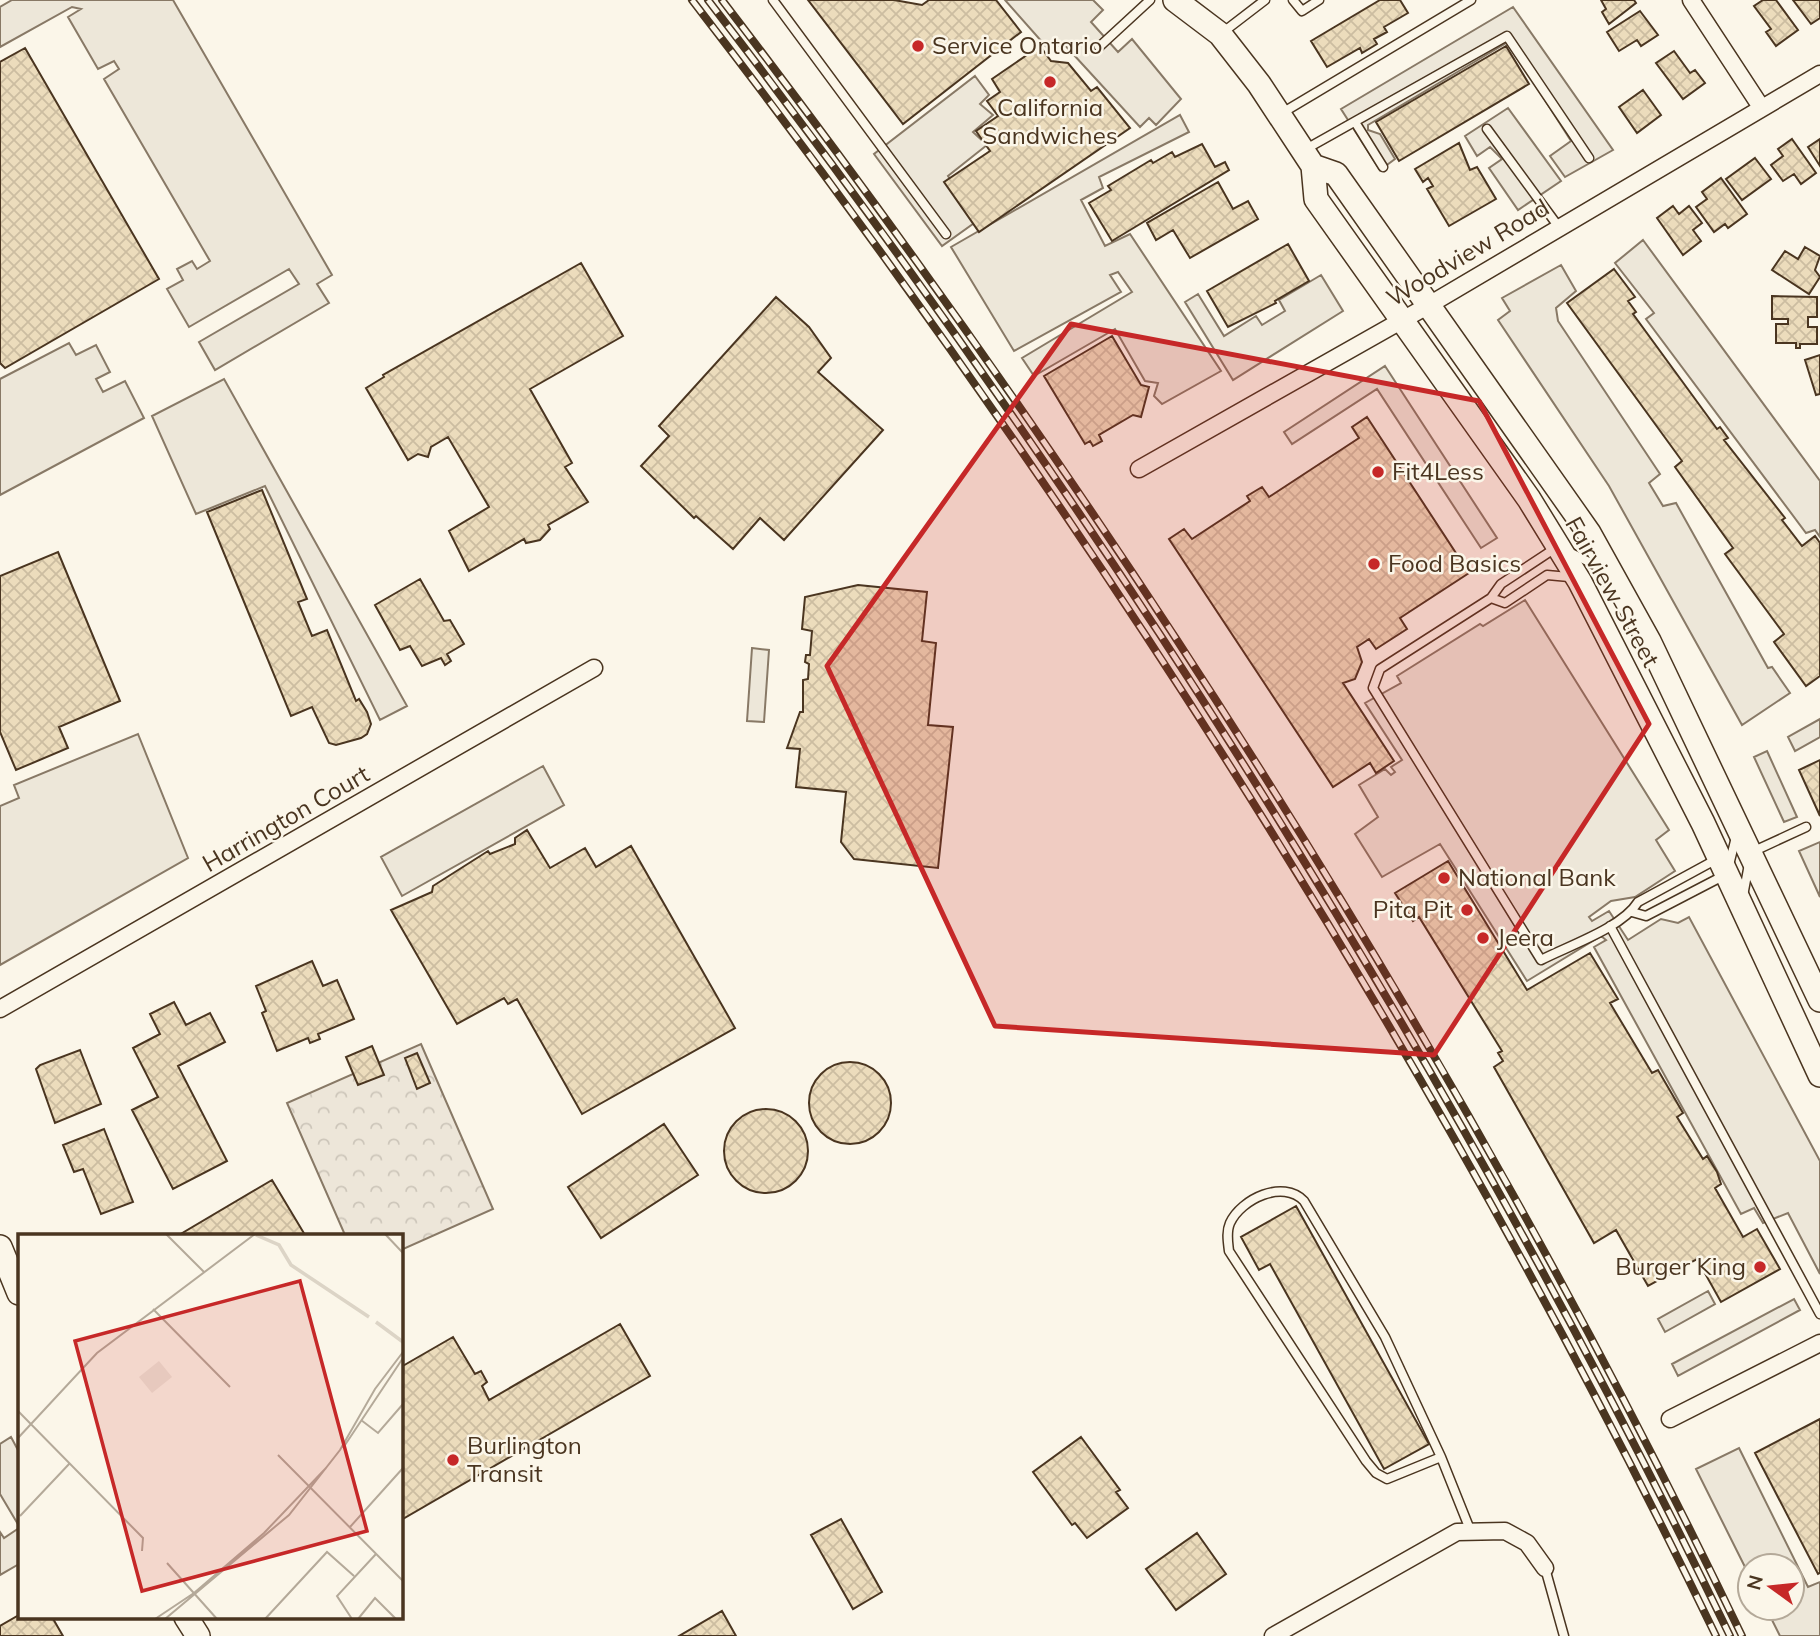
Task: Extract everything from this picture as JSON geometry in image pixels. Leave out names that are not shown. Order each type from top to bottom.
[{"type":"main road","name":"Fairview Street","points":[[1175,0],[1220,34]]},
{"type":"main road","name":"Fairview Street","points":[[1204,0],[1220,34],[1259,84],[1308,158],[1316,199],[1529,499],[1580,582],[1723,866],[1820,1075]]},
{"type":"main road","name":"Fairview Street","points":[[1308,158],[1336,174],[1566,498],[1649,641],[1820,1000]]},
{"type":"main road","points":[[0,1247],[18,1291]]},
{"type":"main road","points":[[187,1618],[198,1636]]},
{"type":"street","points":[[1691,0],[1760,107]]},
{"type":"street","name":"Woodview Road","points":[[1139,469],[1429,305],[1558,226],[1820,74]]},
{"type":"street","name":"Harrington Court","points":[[0,1009],[594,668]]},
{"type":"street","points":[[1670,1419],[1820,1343]]},
{"type":"street","points":[[1273,1636],[1457,1532],[1505,1531],[1527,1543],[1545,1568]]},
{"type":"lane","points":[[774,0],[946,234]]},
{"type":"lane","points":[[1099,47],[1150,0]]},
{"type":"lane","points":[[1220,34],[1265,0]]},
{"type":"lane","points":[[1293,0],[1302,11],[1319,0]]},
{"type":"lane","points":[[1279,115],[1471,0]]},
{"type":"lane","points":[[1308,158],[1355,122],[1507,36],[1589,158]]},
{"type":"lane","points":[[1355,122],[1384,167]]},
{"type":"lane","points":[[1487,129],[1558,226]]},
{"type":"lane","points":[[1612,574],[1558,547],[1501,584],[1491,598],[1380,669],[1373,688],[1541,960],[1610,926],[1632,912],[1638,902],[1723,866]]},
{"type":"lane","points":[[1491,598],[1505,603],[1547,575],[1563,575],[1580,582]]},
{"type":"lane","points":[[1632,912],[1646,916],[1723,866],[1738,824]]},
{"type":"lane","points":[[1741,905],[1751,852],[1807,827]]},
{"type":"lane","points":[[1610,926],[1820,1314]]},
{"type":"lane","points":[[1441,1457],[1387,1479],[1376,1473],[1366,1461],[1229,1251],[1228,1226],[1237,1212],[1251,1200],[1281,1191],[1296,1193],[1304,1201],[1385,1337],[1441,1457],[1471,1532]]},
{"type":"lane","points":[[1545,1568],[1564,1636]]},
{"type":"highlighted area","points":[[1071,324],[1479,401],[1649,724],[1434,1055],[995,1026],[827,666]]},
{"type":"green space","points":[[421,1044],[493,1209],[402,1250],[402,1234],[345,1234],[287,1103]]},
{"type":"shaded area","points":[[12,0],[173,0],[332,275],[317,284],[329,303],[215,370],[199,342],[299,284],[289,269],[189,327],[167,289],[183,280],[177,269],[192,261],[197,269],[210,261],[104,79],[119,69],[114,61],[98,69],[68,17],[81,9],[72,7],[0,47],[0,7]]},
{"type":"shaded area","points":[[1005,0],[1093,0],[1103,10],[1091,22],[1118,52],[1132,39],[1181,99],[1156,125],[1149,118],[1140,127],[1062,42],[1051,52]]},
{"type":"shaded area","points":[[1513,7],[1613,150],[1565,177],[1550,156],[1571,141],[1508,42],[1368,125],[1368,130],[1380,134],[1395,159],[1380,170],[1341,109]]},
{"type":"shaded area","points":[[975,76],[989,95],[980,104],[993,115],[973,132],[987,145],[948,176],[977,221],[942,246],[874,154]]},
{"type":"shaded area","points":[[1508,108],[1561,181],[1518,210],[1489,168],[1502,159],[1490,147],[1477,156],[1465,136]]},
{"type":"shaded area","points":[[1180,115],[1189,132],[1099,177],[1103,188],[1081,200],[1105,246],[1130,234],[1221,371],[1162,404],[1154,396],[1158,383],[1145,381],[1115,329],[1034,376],[1022,358],[1132,292],[1118,272],[1110,275],[1121,292],[1014,351],[951,247]]},
{"type":"shaded area","points":[[1643,240],[1820,481],[1820,537],[1815,530],[1806,533],[1646,319],[1654,313],[1615,263]]},
{"type":"shaded area","points":[[1561,265],[1576,291],[1556,308],[1558,321],[1660,474],[1649,483],[1663,506],[1676,503],[1768,668],[1772,667],[1790,693],[1742,725],[1609,486],[1498,320],[1510,311],[1502,298]]},
{"type":"shaded area","points":[[1321,275],[1343,311],[1233,380],[1185,302],[1198,294],[1224,336],[1256,316],[1262,325],[1285,311],[1279,300]]},
{"type":"shaded area","points":[[69,343],[76,355],[96,345],[110,372],[96,379],[103,392],[125,381],[144,418],[0,495],[0,379]]},
{"type":"shaded area","points":[[1385,366],[1497,538],[1481,548],[1377,389],[1292,444],[1284,432]]},
{"type":"shaded area","points":[[224,379],[407,706],[380,720],[265,486],[196,514],[152,416]]},
{"type":"shaded area","points":[[1525,600],[1669,830],[1656,840],[1675,871],[1635,897],[1611,901],[1589,917],[1592,921],[1609,911],[1628,940],[1661,919],[1678,923],[1689,917],[1820,1161],[1820,1274],[1788,1213],[1763,1223],[1754,1208],[1741,1214],[1594,947],[1606,940],[1601,936],[1527,981],[1440,844],[1382,877],[1355,834],[1378,817],[1359,785],[1385,769],[1391,775],[1395,772],[1391,767],[1402,760],[1365,703],[1401,683],[1397,676],[1480,624],[1483,626]]},
{"type":"shaded area","points":[[752,648],[769,650],[764,722],[747,721]]},
{"type":"shaded area","points":[[1820,719],[1820,737],[1795,751],[1788,737]]},
{"type":"shaded area","points":[[138,734],[188,858],[0,965],[0,806],[19,798],[14,785]]},
{"type":"shaded area","points":[[1767,751],[1797,817],[1784,822],[1754,757]]},
{"type":"shaded area","points":[[543,766],[564,805],[402,896],[381,857]]},
{"type":"shaded area","points":[[1820,842],[1820,897],[1799,851]]},
{"type":"shaded area","points":[[1708,1291],[1715,1304],[1665,1332],[1658,1319]]},
{"type":"shaded area","points":[[1794,1299],[1800,1310],[1678,1376],[1672,1364]]},
{"type":"shaded area","points":[[11,1437],[18,1450],[18,1524],[0,1494],[0,1444]]},
{"type":"shaded area","points":[[1739,1448],[1791,1552],[1738,1552],[1696,1469]]},
{"type":"shaded area","points":[[18,1529],[18,1565],[0,1575],[0,1532],[4,1538]]},
{"type":"shaded area","points":[[1820,1582],[1820,1636],[1780,1636],[1773,1622],[1806,1622],[1806,1583],[1808,1587]]},
{"type":"building","points":[[808,0],[894,0],[922,5],[929,0],[996,0],[1021,32],[903,124]]},
{"type":"building","points":[[1380,0],[1400,0],[1408,13],[1384,27],[1387,32],[1374,39],[1377,44],[1362,53],[1360,48],[1327,67],[1311,41]]},
{"type":"building","points":[[1601,0],[1634,0],[1636,3],[1609,24],[1602,12],[1606,9]]},
{"type":"building","points":[[1763,0],[1776,0],[1798,30],[1776,46],[1766,32],[1771,29],[1754,6]]},
{"type":"building","points":[[1793,0],[1820,0],[1820,18],[1811,24]]},
{"type":"building","points":[[1640,11],[1658,35],[1641,46],[1637,40],[1619,51],[1607,32]]},
{"type":"building","points":[[1040,46],[1051,61],[1068,63],[1091,91],[1097,87],[1130,128],[979,232],[944,182],[990,151],[976,131],[998,116],[987,101],[1000,92],[992,79]]},
{"type":"building","points":[[1506,46],[1529,84],[1399,161],[1376,122]]},
{"type":"building","points":[[25,48],[159,279],[5,368],[0,363],[0,62]]},
{"type":"building","points":[[1674,51],[1690,73],[1695,70],[1705,83],[1683,99],[1656,63]]},
{"type":"building","points":[[1643,90],[1661,115],[1637,133],[1619,107]]},
{"type":"building","points":[[1792,139],[1816,173],[1801,184],[1794,174],[1783,181],[1771,165],[1783,156],[1778,149]]},
{"type":"building","points":[[1820,139],[1820,166],[1808,147]]},
{"type":"building","points":[[1459,143],[1470,170],[1477,167],[1496,199],[1449,226],[1427,189],[1433,186],[1428,178],[1423,182],[1415,169]]},
{"type":"building","points":[[1202,144],[1215,167],[1225,162],[1229,170],[1112,241],[1089,203],[1111,190],[1108,186],[1151,160],[1153,163],[1172,152],[1175,157]]},
{"type":"building","points":[[1755,158],[1771,179],[1742,200],[1726,179]]},
{"type":"building","points":[[1721,178],[1747,214],[1728,228],[1725,224],[1714,232],[1696,207],[1707,199],[1702,192]]},
{"type":"building","points":[[1218,182],[1233,209],[1248,201],[1258,219],[1190,258],[1173,230],[1156,240],[1147,223]]},
{"type":"building","points":[[1673,206],[1679,214],[1689,206],[1702,223],[1693,230],[1701,241],[1683,255],[1657,218]]},
{"type":"building","points":[[1288,244],[1309,281],[1275,301],[1276,303],[1228,327],[1207,291]]},
{"type":"building","points":[[1805,247],[1820,256],[1815,270],[1820,277],[1809,294],[1772,270],[1785,251],[1798,259]]},
{"type":"building","points":[[581,263],[623,336],[530,389],[572,463],[565,467],[588,502],[548,525],[550,529],[540,540],[526,543],[524,539],[469,571],[449,531],[489,507],[448,437],[431,447],[428,457],[418,454],[408,460],[366,388],[384,377],[383,375]]},
{"type":"building","points":[[1614,269],[1635,297],[1628,301],[1636,312],[1633,314],[1717,429],[1720,427],[1728,438],[1724,440],[1785,518],[1782,520],[1802,546],[1815,536],[1820,543],[1820,676],[1806,686],[1774,642],[1784,634],[1725,554],[1733,548],[1675,467],[1682,461],[1567,303]]},
{"type":"building","points":[[1772,296],[1817,297],[1817,317],[1808,317],[1808,327],[1817,327],[1817,344],[1800,344],[1800,348],[1796,348],[1796,343],[1776,343],[1776,324],[1788,324],[1788,319],[1772,319]]},
{"type":"building","points":[[776,297],[809,327],[831,358],[818,372],[883,430],[784,540],[760,518],[733,549],[696,516],[694,518],[641,466],[669,436],[659,426]]},
{"type":"building","points":[[1112,336],[1141,385],[1149,387],[1141,417],[1133,415],[1099,435],[1102,441],[1093,446],[1090,441],[1085,444],[1044,376]]},
{"type":"building","points":[[1820,355],[1820,394],[1816,395],[1805,360]]},
{"type":"building","points":[[1367,417],[1469,573],[1400,618],[1407,629],[1376,649],[1369,639],[1357,647],[1362,662],[1355,679],[1343,683],[1394,761],[1376,773],[1370,763],[1333,787],[1169,539],[1184,529],[1192,539],[1250,501],[1247,496],[1262,487],[1269,497],[1359,438],[1352,427]]},
{"type":"building","points":[[262,490],[307,599],[298,602],[312,636],[327,630],[356,701],[359,699],[367,712],[371,724],[367,734],[361,738],[336,745],[329,743],[312,707],[291,716],[207,512]]},
{"type":"building","points":[[58,552],[120,701],[59,727],[68,748],[16,770],[0,732],[0,576]]},
{"type":"building","points":[[420,579],[444,621],[450,620],[464,644],[447,654],[451,661],[445,665],[441,658],[422,666],[410,646],[400,650],[375,605]]},
{"type":"building","points":[[858,585],[927,592],[922,641],[936,643],[928,725],[953,727],[938,868],[854,859],[841,842],[846,792],[796,787],[800,749],[787,748],[800,712],[803,712],[803,680],[808,679],[809,664],[805,662],[806,655],[810,655],[812,631],[802,629],[805,597]]},
{"type":"building","points":[[1820,760],[1820,816],[1799,770]]},
{"type":"building","points":[[527,830],[550,868],[585,848],[596,867],[631,846],[735,1028],[582,1114],[517,999],[508,1004],[504,998],[457,1024],[391,910],[432,892],[433,886],[488,851],[490,854],[515,844],[515,838]]},
{"type":"building","points":[[1448,861],[1527,990],[1590,953],[1618,999],[1610,1003],[1652,1073],[1658,1070],[1683,1113],[1677,1117],[1703,1159],[1707,1156],[1717,1172],[1721,1184],[1715,1188],[1743,1237],[1757,1229],[1780,1269],[1721,1302],[1697,1259],[1648,1286],[1616,1230],[1594,1243],[1494,1067],[1503,1061],[1498,1053],[1502,1051],[1419,917],[1413,921],[1395,893]]},
{"type":"building","points":[[312,961],[323,986],[337,980],[354,1019],[318,1034],[320,1039],[310,1043],[308,1038],[277,1051],[262,1013],[266,1011],[256,986]]},
{"type":"building","points":[[174,1002],[186,1025],[210,1013],[225,1042],[178,1066],[227,1161],[173,1189],[132,1110],[158,1097],[133,1048],[160,1034],[150,1014]]},
{"type":"building","points":[[372,1046],[384,1075],[358,1085],[346,1057]]},
{"type":"building","points":[[80,1050],[101,1104],[55,1123],[36,1069]]},
{"type":"building","points":[[417,1053],[430,1083],[417,1089],[405,1058]]},
{"type":"building","points":[[850,1062],[866,1065],[879,1074],[888,1087],[891,1103],[888,1119],[879,1132],[866,1141],[850,1144],[834,1141],[821,1132],[812,1119],[809,1103],[812,1087],[821,1074],[834,1065]]},
{"type":"building","points":[[766,1109],[782,1112],[796,1121],[805,1135],[808,1151],[805,1167],[796,1181],[782,1190],[766,1193],[750,1190],[736,1181],[727,1167],[724,1151],[727,1135],[736,1121],[750,1112]]},
{"type":"building","points":[[664,1124],[698,1175],[601,1238],[568,1187]]},
{"type":"building","points":[[104,1129],[133,1202],[101,1214],[83,1169],[74,1172],[63,1145]]},
{"type":"building","points":[[272,1180],[304,1234],[181,1234]]},
{"type":"building","points":[[1296,1206],[1429,1444],[1384,1469],[1270,1264],[1259,1270],[1241,1237]]},
{"type":"building","name":"Burlington Transit","points":[[620,1324],[650,1376],[402,1519],[402,1366],[453,1337],[475,1374],[481,1371],[487,1382],[482,1386],[489,1400]]},
{"type":"building","points":[[1820,1419],[1820,1573],[1818,1574],[1755,1453]]},
{"type":"building","points":[[1081,1437],[1120,1490],[1116,1492],[1128,1508],[1087,1538],[1075,1523],[1072,1525],[1033,1472]]},
{"type":"building","points":[[841,1519],[882,1592],[853,1609],[811,1535]]},
{"type":"building","points":[[1197,1533],[1226,1574],[1176,1610],[1146,1569]]},
{"type":"building","points":[[722,1611],[736,1636],[679,1636]]},
{"type":"building","points":[[18,1616],[18,1618],[53,1618],[63,1636],[0,1636],[0,1626]]},
{"type":"railway","points":[[692,0],[838,193],[979,390],[1115,589],[1246,792],[1372,998],[1493,1207],[1607,1420],[1716,1636]]},
{"type":"railway","points":[[708,0],[853,193],[994,390],[1130,589],[1261,792],[1387,998],[1507,1207],[1622,1420],[1730,1636]]},
{"type":"railway","points":[[722,0],[867,193],[1008,390],[1143,589],[1274,792],[1400,998],[1520,1207],[1634,1420],[1742,1636]]},
{"type":"place","name":"Service Ontario","points":[[918,46]]},
{"type":"place","name":"California Sandwiches","points":[[1050,82]]},
{"type":"place","name":"Fit4Less","points":[[1378,472]]},
{"type":"place","name":"Food Basics","points":[[1374,564]]},
{"type":"place","name":"National Bank","points":[[1444,878]]},
{"type":"place","name":"Pita Pit","points":[[1467,910]]},
{"type":"place","name":"Jeera","points":[[1483,938]]},
{"type":"place","name":"Burger King","points":[[1760,1267]]},
{"type":"place","name":"Burlington Transit","points":[[453,1460]]}]
